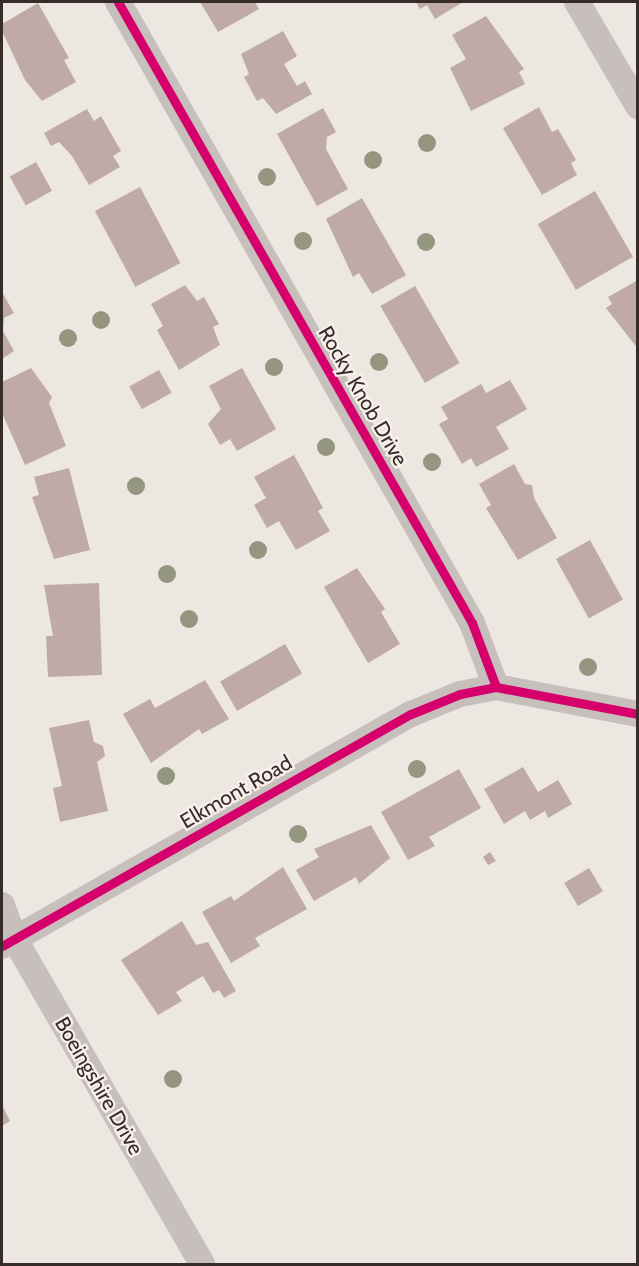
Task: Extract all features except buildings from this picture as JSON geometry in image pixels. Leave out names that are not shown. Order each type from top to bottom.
[{"type":"street","name":"Rocky Knob Drive","points":[[118,2],[472,623],[496,687]]},
{"type":"street","points":[[577,2],[638,106]]},
{"type":"street","points":[[496,687],[638,714]]},
{"type":"street","name":"Elkmont Road","points":[[8,942],[411,714],[460,694],[496,687]]},
{"type":"street","name":"Boeingshire Drive","points":[[2,905],[8,942],[202,1264]]},
{"type":"cycle path","points":[[118,2],[472,623],[496,687],[638,714]]},
{"type":"cycle path","points":[[2,946],[411,714],[460,694],[496,687]]}]
